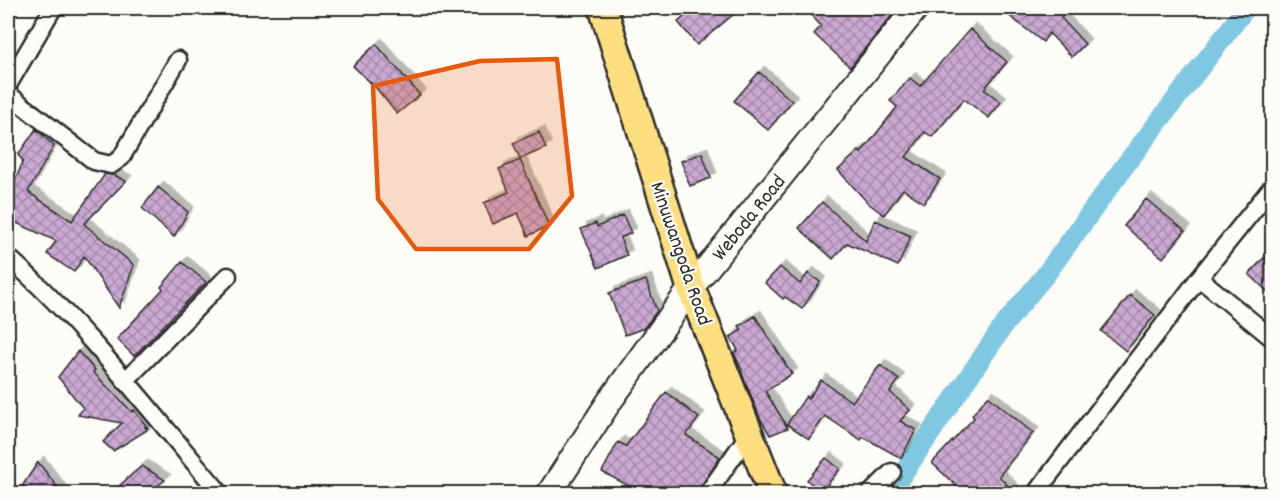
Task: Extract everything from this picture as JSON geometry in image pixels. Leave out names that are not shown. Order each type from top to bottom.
[{"type":"main road","name":"Minuwangoda Road","points":[[603,8],[691,288],[773,494]]},
{"type":"street","points":[[8,85],[52,8]]},
{"type":"street","name":"Weboda Road","points":[[549,494],[609,402],[691,288],[916,8]]},
{"type":"street","points":[[8,94],[94,161],[111,165],[121,158],[178,60]]},
{"type":"street","points":[[1035,494],[1198,278],[1272,187]]},
{"type":"street","points":[[8,257],[37,283],[125,381],[220,493]]},
{"type":"street","points":[[125,381],[228,276]]},
{"type":"street","points":[[1198,278],[1272,338]]},
{"type":"street","points":[[707,494],[749,434]]},
{"type":"street","points":[[870,494],[892,472]]},
{"type":"highlighted area","points":[[557,59],[572,196],[529,249],[416,249],[378,199],[373,86],[480,61]]},
{"type":"building","points":[[695,8],[741,8],[697,45],[678,22]]},
{"type":"building","points":[[805,8],[898,8],[850,67],[814,34],[821,26]]},
{"type":"building","points":[[999,8],[1056,8],[1064,13],[1061,18],[1085,44],[1072,57],[1049,33],[1043,42]]},
{"type":"building","points":[[970,29],[1007,62],[984,89],[1001,102],[989,118],[964,99],[932,137],[925,132],[906,157],[940,179],[924,203],[903,189],[884,215],[868,203],[838,170],[859,151],[861,153],[897,107],[890,101],[910,78],[920,86]]},
{"type":"building","points":[[376,44],[420,95],[397,114],[376,88],[353,66]]},
{"type":"building","points":[[759,72],[792,101],[768,130],[734,101]]},
{"type":"building","points":[[36,129],[54,146],[28,192],[72,221],[105,174],[114,175],[126,181],[84,224],[134,265],[119,308],[84,256],[74,272],[47,254],[56,241],[8,219],[8,199],[23,161],[18,155]]},
{"type":"building","points":[[539,132],[546,148],[520,159],[513,143]]},
{"type":"building","points":[[702,153],[711,178],[690,186],[681,161]]},
{"type":"building","points":[[520,160],[549,226],[528,236],[518,213],[493,224],[484,203],[509,192],[499,169]]},
{"type":"building","points":[[158,187],[188,212],[174,237],[142,208]]},
{"type":"building","points":[[1146,199],[1185,231],[1163,258],[1124,226]]},
{"type":"building","points":[[822,202],[866,241],[875,220],[911,236],[898,266],[847,243],[833,259],[799,228]]},
{"type":"building","points":[[623,215],[631,233],[620,238],[627,255],[598,268],[581,229],[596,223],[597,227]]},
{"type":"building","points":[[1272,249],[1272,296],[1249,274]]},
{"type":"building","points":[[182,262],[206,282],[134,356],[117,339],[163,289],[161,287]]},
{"type":"building","points":[[780,267],[800,284],[808,273],[820,282],[802,309],[785,297],[783,299],[765,283]]},
{"type":"building","points":[[646,280],[657,311],[644,328],[625,335],[609,293]]},
{"type":"building","points":[[1130,295],[1155,315],[1126,351],[1101,331]]},
{"type":"building","points":[[755,316],[792,374],[765,391],[788,428],[770,435],[760,418],[734,353],[738,350],[730,337],[742,330],[739,326]]},
{"type":"building","points":[[78,351],[95,370],[93,372],[132,412],[134,410],[148,428],[145,427],[147,430],[113,451],[103,442],[122,423],[78,415],[83,408],[58,377]]},
{"type":"building","points":[[880,365],[899,380],[890,392],[910,410],[900,421],[916,430],[901,458],[863,437],[861,440],[825,416],[809,439],[787,424],[806,396],[808,399],[821,380],[852,402]]},
{"type":"building","points":[[666,392],[699,418],[686,435],[720,457],[697,494],[627,494],[631,487],[602,472],[618,442],[626,446]]},
{"type":"building","points":[[988,396],[1033,433],[999,476],[1016,494],[965,494],[932,463],[974,418],[972,415]]},
{"type":"building","points":[[826,458],[840,469],[821,492],[807,480]]},
{"type":"building","points":[[38,462],[63,494],[17,494]]},
{"type":"building","points":[[142,466],[165,480],[147,494],[128,494],[120,485]]},
{"type":"waterway","points":[[889,494],[1004,325],[1046,274],[1126,164],[1246,8]]}]
